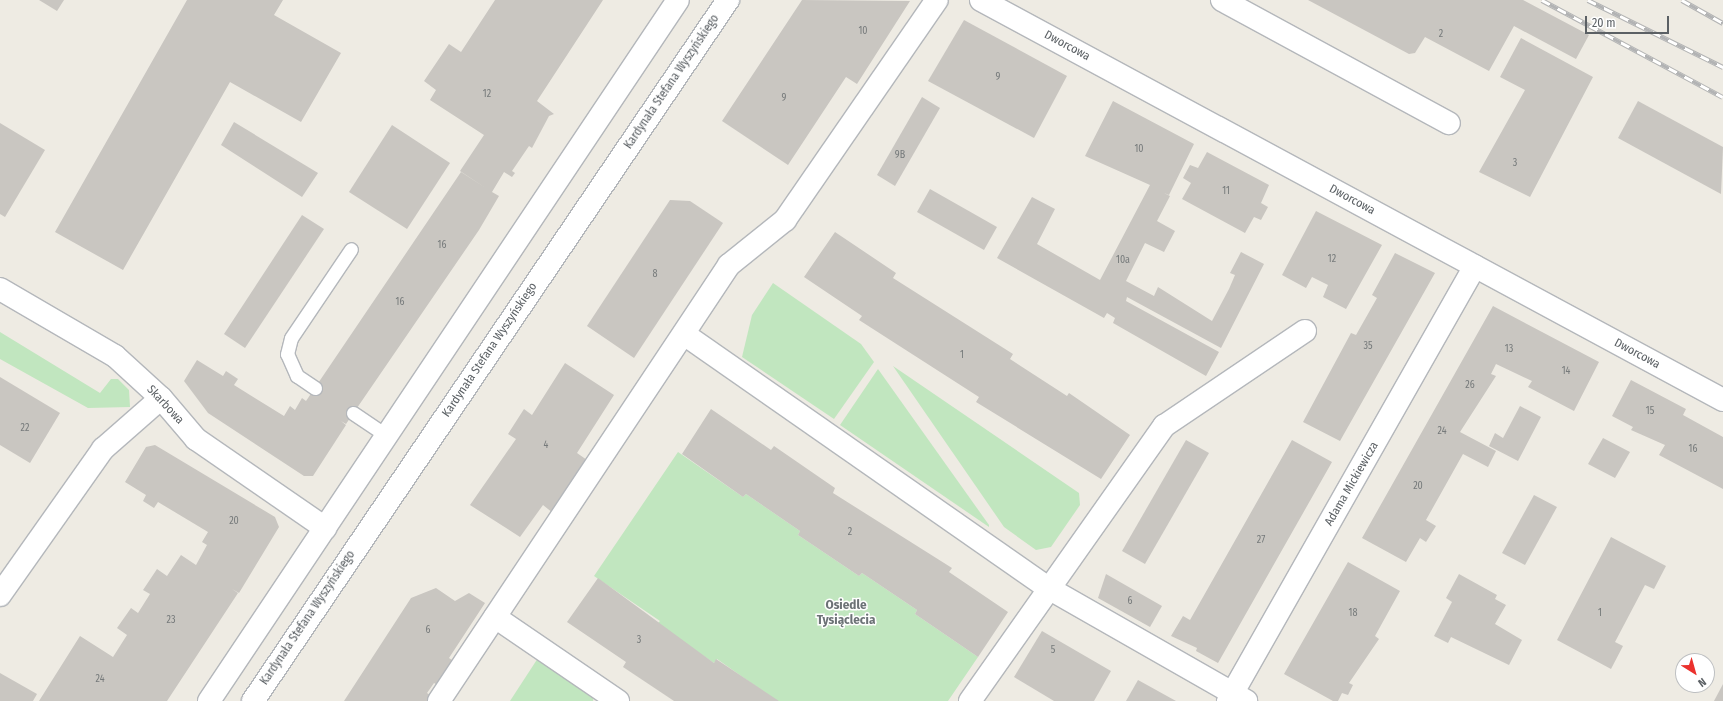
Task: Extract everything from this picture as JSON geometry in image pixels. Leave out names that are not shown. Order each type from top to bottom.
[{"type":"street","points":[[209,701],[678,0]]},
{"type":"street","name":"Kardynała Stefana Wyszyńskiego","points":[[252,701],[728,0]]},
{"type":"street","points":[[438,701],[495,618],[729,265],[785,220],[937,0]]},
{"type":"street","name":"Dworcowa","points":[[980,0],[1723,400]]},
{"type":"street","points":[[1222,0],[1449,123]]},
{"type":"street","name":"Adama Mickiewicza","points":[[1236,699],[1475,266]]},
{"type":"street","name":"Skarbowa","points":[[0,289],[115,356],[161,398],[196,439],[325,528]]},
{"type":"street","points":[[970,701],[1050,590],[1164,426],[1305,331]]},
{"type":"street","points":[[684,334],[1050,590],[1236,699]]},
{"type":"street","points":[[0,595],[103,449],[161,398]]},
{"type":"street","points":[[495,618],[618,701]]},
{"type":"lane","points":[[315,388],[297,376],[286,354],[291,338],[351,249]]},
{"type":"lane","points":[[353,413],[387,436]]},
{"type":"green space","points":[[773,283],[861,344],[874,362],[834,419],[742,357],[752,315]]},
{"type":"green space","points":[[0,332],[100,393],[111,379],[118,379],[129,390],[130,407],[88,408],[0,359]]},
{"type":"green space","points":[[893,366],[1079,493],[1080,505],[1051,547],[1036,550],[1004,527]]},
{"type":"green space","points":[[878,369],[989,525],[989,527],[840,425]]},
{"type":"green space","points":[[678,452],[743,497],[746,494],[800,531],[798,535],[859,576],[862,573],[917,610],[915,614],[978,657],[948,701],[777,701],[717,659],[714,663],[657,624],[660,621],[594,576]]},
{"type":"green space","points":[[538,658],[594,695],[593,701],[510,701]]},
{"type":"building","points":[[39,0],[64,0],[57,11]]},
{"type":"building","points":[[187,0],[283,0],[274,15],[341,53],[301,122],[230,82],[123,270],[55,232]]},
{"type":"building","points":[[495,0],[603,0],[537,101],[554,114],[549,116],[532,148],[529,146],[512,171],[515,173],[512,177],[504,172],[492,192],[499,196],[479,230],[346,424],[341,421],[346,425],[313,476],[304,476],[208,413],[184,381],[197,360],[223,376],[226,371],[238,379],[234,385],[284,416],[290,406],[295,410],[302,398],[306,401],[461,172],[484,187],[460,171],[484,135],[430,100],[436,90],[424,81],[449,44],[461,52]]},
{"type":"building","points":[[802,0],[910,1],[857,84],[846,77],[788,165],[722,121]]},
{"type":"building","points":[[1308,0],[1523,0],[1589,35],[1576,59],[1514,26],[1489,71],[1425,37],[1415,53],[1409,54]]},
{"type":"building","points":[[964,20],[1067,76],[1034,138],[928,81]]},
{"type":"building","points":[[1521,38],[1593,77],[1530,197],[1479,172],[1525,90],[1500,77]]},
{"type":"building","points":[[922,97],[940,108],[895,186],[877,175]]},
{"type":"building","points":[[1113,101],[1194,144],[1169,195],[1164,193],[1170,196],[1157,221],[1175,231],[1164,252],[1145,243],[1126,281],[1154,296],[1158,287],[1212,321],[1235,275],[1230,273],[1241,252],[1264,264],[1221,348],[1127,297],[1126,301],[1219,352],[1206,376],[1113,323],[1115,318],[1107,313],[1104,318],[997,258],[1032,197],[1055,209],[1037,244],[1100,280],[1150,185],[1085,156]]},
{"type":"building","points":[[1638,101],[1723,147],[1721,194],[1618,138]]},
{"type":"building","points":[[234,122],[318,173],[302,197],[221,145]]},
{"type":"building","points":[[0,123],[45,150],[5,217],[0,214]]},
{"type":"building","points":[[392,125],[450,163],[407,229],[349,192]]},
{"type":"building","points":[[1207,152],[1269,185],[1261,203],[1268,207],[1261,220],[1254,217],[1245,233],[1182,199],[1191,183],[1183,178],[1190,165],[1198,168]]},
{"type":"building","points":[[930,189],[997,227],[984,250],[917,212]]},
{"type":"building","points":[[670,200],[690,201],[723,223],[634,358],[587,326]]},
{"type":"building","points":[[1316,211],[1382,245],[1346,309],[1323,297],[1328,285],[1312,277],[1306,288],[1282,275]]},
{"type":"building","points":[[302,215],[324,229],[245,348],[224,334]]},
{"type":"building","points":[[835,232],[896,273],[893,278],[1013,354],[1010,359],[1067,396],[1069,393],[1130,435],[1101,479],[976,402],[979,397],[859,320],[862,316],[804,277]]},
{"type":"building","points":[[1395,253],[1435,273],[1340,441],[1303,422],[1351,333],[1356,335],[1377,298],[1372,295]]},
{"type":"building","points":[[1493,306],[1599,362],[1574,411],[1528,387],[1532,381],[1496,364],[1491,374],[1496,376],[1460,432],[1496,451],[1488,467],[1463,454],[1426,520],[1436,526],[1426,542],[1420,538],[1406,562],[1362,538]]},
{"type":"building","points":[[565,363],[614,395],[577,453],[587,460],[553,513],[543,505],[520,537],[470,505],[516,439],[508,434],[524,409],[532,415]]},
{"type":"building","points":[[0,377],[60,413],[30,463],[0,445]]},
{"type":"building","points":[[1631,380],[1686,409],[1683,415],[1723,437],[1723,489],[1659,455],[1665,445],[1631,430],[1633,427],[1612,416]]},
{"type":"building","points":[[1520,406],[1541,417],[1518,461],[1489,446],[1495,433],[1503,438]]},
{"type":"building","points":[[711,409],[771,450],[774,446],[835,488],[833,493],[952,568],[949,572],[1008,612],[978,657],[915,614],[917,610],[862,573],[859,576],[798,535],[800,531],[746,494],[743,497],[682,454]]},
{"type":"building","points":[[1603,438],[1630,452],[1615,478],[1588,464]]},
{"type":"building","points":[[1186,440],[1209,453],[1145,564],[1122,551]]},
{"type":"building","points":[[1292,440],[1332,462],[1218,663],[1196,651],[1197,648],[1171,636],[1183,616],[1190,620]]},
{"type":"building","points":[[155,445],[275,517],[279,527],[239,593],[232,589],[238,593],[167,701],[39,701],[80,636],[113,657],[127,635],[117,628],[131,608],[138,613],[150,594],[143,590],[157,569],[167,576],[181,555],[196,565],[207,545],[202,542],[208,532],[158,502],[154,508],[143,501],[146,495],[125,482],[146,447]]},
{"type":"building","points":[[1534,495],[1557,507],[1525,565],[1502,553]]},
{"type":"building","points":[[1611,537],[1666,566],[1654,589],[1645,585],[1615,642],[1623,646],[1611,669],[1557,640]]},
{"type":"building","points":[[1348,562],[1400,591],[1375,636],[1379,639],[1349,683],[1353,685],[1348,695],[1342,693],[1338,701],[1333,701],[1284,674]]},
{"type":"building","points":[[1106,574],[1162,606],[1150,627],[1098,598]]},
{"type":"building","points":[[1459,574],[1497,595],[1495,599],[1506,605],[1495,624],[1522,640],[1509,665],[1451,637],[1448,643],[1434,636],[1452,602],[1446,598]]},
{"type":"building","points":[[598,578],[714,663],[716,659],[779,701],[674,701],[623,667],[626,662],[567,622]]},
{"type":"building","points":[[436,588],[455,601],[469,593],[485,603],[449,658],[455,662],[439,686],[434,683],[427,693],[433,697],[430,701],[344,701],[411,598]]},
{"type":"building","points":[[1042,631],[1111,671],[1094,701],[1054,701],[1014,677]]},
{"type":"building","points":[[0,673],[37,694],[33,701],[0,701]]},
{"type":"building","points":[[1138,680],[1176,701],[1126,701]]},
{"type":"building","points":[[1723,684],[1723,701],[1714,701]]},
{"type":"railway","points":[[1542,0],[1723,97]]},
{"type":"railway","points":[[1588,0],[1723,67]]},
{"type":"railway","points":[[1682,0],[1723,23]]},
{"type":"district","name":"Osiedle Tysiąclecia","points":[[846,614]]}]
